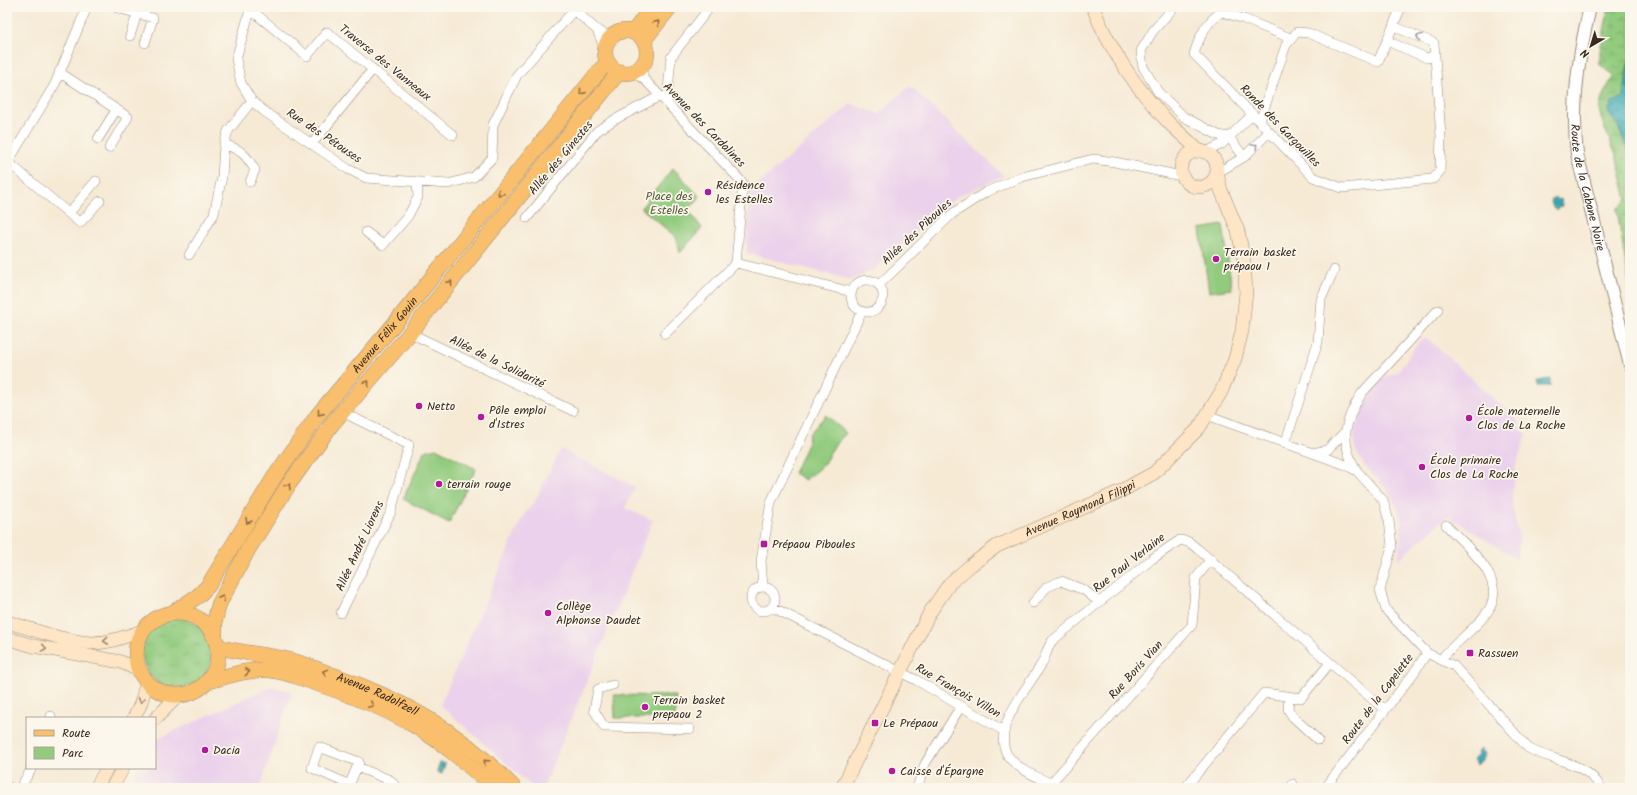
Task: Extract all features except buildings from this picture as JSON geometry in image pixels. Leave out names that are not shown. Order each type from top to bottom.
[{"type":"main road","points":[[638,36],[652,7]]},
{"type":"main road","points":[[638,36],[670,7]]},
{"type":"main road","points":[[1093,7],[1117,54],[1144,92],[1172,126],[1202,152],[1212,157],[1216,163],[1217,173],[1213,181],[1207,186],[1200,188],[1190,186],[1181,176],[1180,169],[1184,158],[1190,153],[1202,152]]},
{"type":"main road","points":[[623,63],[618,33],[638,36]]},
{"type":"main road","name":"Avenue Félix Gouin","points":[[172,613],[198,596],[208,586],[274,476],[317,416],[401,316],[601,69],[623,63],[648,53],[638,36]]},
{"type":"main road","name":"Avenue Félix Gouin","points":[[216,641],[215,620],[219,604],[249,548],[289,484],[342,412],[410,333],[623,63]]},
{"type":"main road","points":[[1172,126],[1180,143],[1184,158]]},
{"type":"main road","name":"Avenue Raymond Filippi","points":[[843,788],[930,612],[950,583],[997,546],[1121,491],[1154,473],[1199,428],[1221,392],[1235,359],[1242,331],[1246,292],[1244,260],[1238,232],[1221,190],[1217,173]]},
{"type":"main road","name":"Avenue Raymond Filippi","points":[[1200,188],[1217,195],[1227,205]]},
{"type":"main road","points":[[7,638],[34,646],[122,662],[143,676],[162,692],[174,695],[194,692],[209,681],[217,665],[216,641],[207,626],[197,618],[189,614],[172,613],[161,616],[151,622],[143,630],[138,640],[136,650],[143,676],[141,703],[134,717]]},
{"type":"main road","points":[[7,622],[69,638],[92,642],[113,640],[143,630]]},
{"type":"main road","name":"Avenue Radolfzell","points":[[216,641],[293,661],[362,685],[410,706],[454,735],[514,788]]},
{"type":"main road","name":"Avenue Radolfzell","points":[[209,681],[239,673],[269,670],[294,676],[331,688],[364,701],[415,727],[459,757],[494,788]]},
{"type":"main road","points":[[156,718],[180,694]]},
{"type":"main road","points":[[96,788],[106,769]]},
{"type":"main road","points":[[112,788],[122,769]]},
{"type":"street","points":[[87,7],[55,84],[8,162],[80,223],[100,201]]},
{"type":"street","points":[[114,7],[153,18],[145,43]]},
{"type":"street","points":[[664,99],[671,57],[710,7]]},
{"type":"street","points":[[1174,7],[1154,31],[1141,51],[1143,67],[1158,92],[1184,117],[1218,135],[1229,137],[1244,157]]},
{"type":"street","points":[[1260,121],[1286,45],[1290,38],[1297,32],[1308,33],[1378,62],[1401,7]]},
{"type":"street","name":"Route de la Cabane Noire","points":[[1590,7],[1577,90],[1574,127],[1577,154],[1630,365]]},
{"type":"street","points":[[189,255],[214,214],[222,177],[224,145],[228,131],[252,101],[241,83],[236,59],[251,8]]},
{"type":"street","name":"Traverse des Vanneaux","points":[[251,8],[307,56],[327,32],[452,134]]},
{"type":"street","name":"Avenue des Cardalines","points":[[575,9],[597,30],[623,63]]},
{"type":"street","name":"Rue des Pétouses","points":[[252,101],[312,144],[366,178],[448,184],[474,177],[492,158],[493,125],[517,76],[575,9]]},
{"type":"street","name":"Ronde des Gargouilles","points":[[1290,38],[1244,19],[1222,12],[1212,18],[1198,41],[1194,54],[1198,60],[1314,177],[1342,188],[1433,179],[1440,171],[1441,136],[1435,55]]},
{"type":"street","points":[[130,36],[138,14]]},
{"type":"street","points":[[1387,41],[1427,58],[1435,55],[1434,43],[1393,26]]},
{"type":"street","name":"Avenue des Cardalines","points":[[597,30],[623,63],[664,99],[743,182],[736,263]]},
{"type":"street","points":[[312,144],[373,69]]},
{"type":"street","points":[[59,72],[128,117],[109,148]]},
{"type":"street","name":"Allée des Ginestes","points":[[527,218],[598,131],[614,120],[664,99]]},
{"type":"street","points":[[98,139],[116,110]]},
{"type":"street","points":[[1202,152],[1229,137],[1253,114]]},
{"type":"street","points":[[1217,173],[1244,157],[1269,132]]},
{"type":"street","points":[[224,145],[236,147],[247,157],[255,170],[250,182]]},
{"type":"street","name":"Allée des Piboules","points":[[879,285],[952,214],[986,192],[1022,177],[1093,159],[1115,162],[1181,176]]},
{"type":"street","points":[[69,213],[96,181]]},
{"type":"street","points":[[366,232],[383,245],[408,216],[418,197],[417,182]]},
{"type":"street","points":[[665,334],[736,263],[852,292]]},
{"type":"street","points":[[1285,444],[1318,342],[1321,299],[1334,270]]},
{"type":"street","points":[[870,281],[879,285],[883,295],[881,305],[872,311],[862,311],[854,306],[852,292],[861,282],[870,281]]},
{"type":"street","points":[[1357,471],[1346,448],[1344,433],[1352,409],[1362,394],[1438,310]]},
{"type":"street","points":[[763,587],[761,561],[771,502],[862,311]]},
{"type":"street","name":"Allée de la Solidarité","points":[[410,333],[573,411]]},
{"type":"street","name":"Allée André Liorens","points":[[341,613],[391,512],[409,445],[342,412]]},
{"type":"street","name":"Route de la Capelette","points":[[1207,415],[1357,471],[1383,500],[1392,533],[1392,546],[1380,590],[1384,605],[1386,610],[1427,653],[1424,660],[1325,788]]},
{"type":"street","points":[[1313,454],[1327,450],[1344,433]]},
{"type":"street","points":[[1441,659],[1488,611],[1493,602],[1491,577],[1484,564],[1446,525]]},
{"type":"street","name":"Rue Paul Verlaine","points":[[1004,731],[1014,707],[1041,666],[1048,647],[1062,632],[1099,602],[1158,555],[1180,540],[1189,542],[1211,559],[1386,710]]},
{"type":"street","name":"Rue Boris Vian","points":[[1051,783],[1192,625],[1196,578],[1211,559]]},
{"type":"street","points":[[1033,603],[1047,587],[1061,581],[1084,590],[1099,602]]},
{"type":"street","points":[[763,587],[770,590],[774,596],[772,607],[766,610],[759,610],[752,602],[754,592],[763,587]]},
{"type":"street","name":"Rue François Villon","points":[[772,607],[900,672],[1004,731]]},
{"type":"street","points":[[1427,653],[1454,666],[1528,748],[1540,755],[1576,766],[1590,774],[1601,788]]},
{"type":"street","points":[[1185,788],[1264,693],[1301,698],[1330,663]]},
{"type":"street","points":[[613,685],[598,689],[594,710],[604,726],[690,729]]},
{"type":"street","points":[[1289,697],[1288,709],[1293,717],[1318,740]]},
{"type":"street","points":[[917,788],[925,764],[961,706]]},
{"type":"street","points":[[1004,731],[1007,754],[1014,762],[1060,788]]},
{"type":"street","points":[[319,747],[359,762],[349,786],[312,768],[319,747]]},
{"type":"street","points":[[357,767],[390,780],[397,788]]},
{"type":"street","points":[[20,788],[31,769]]},
{"type":"shaded area","points":[[910,86],[1004,176],[958,196],[875,269],[851,280],[747,253],[749,192],[851,104],[879,114]]},
{"type":"shaded area","name":"École primaire Clos de La Roche","points":[[1425,338],[1428,339],[1519,422],[1519,429],[1527,434],[1516,465],[1512,495],[1512,505],[1519,537],[1518,560],[1448,516],[1398,560],[1402,524],[1397,506],[1384,486],[1363,464],[1356,451],[1354,435],[1360,412],[1382,378],[1398,372],[1419,341]]},
{"type":"shaded area","name":"Collège Alphonse Daudet","points":[[561,449],[635,487],[625,508],[653,520],[543,788],[534,788],[440,705],[523,516],[535,501]]},
{"type":"shaded area","points":[[270,687],[292,691],[260,788],[128,788],[138,769],[156,769],[156,740]]},
{"type":"green space","points":[[1609,7],[1630,7],[1630,57],[1626,72],[1627,84],[1622,98],[1608,112],[1618,126],[1630,155],[1630,290],[1617,209],[1627,199],[1616,155],[1604,127],[1599,110],[1602,97],[1613,77],[1600,64],[1600,50]]},
{"type":"green space","name":"Place des Estelles","points":[[673,168],[700,197],[688,210],[702,228],[680,253],[676,237],[641,208]]},
{"type":"green space","name":"Terrain basket prépaou 1","points":[[1223,225],[1232,289],[1209,292],[1200,229]]},
{"type":"green space","points":[[826,415],[846,433],[834,446],[823,465],[805,480],[794,473],[808,442],[809,434]]},
{"type":"green space","name":"terrain rouge","points":[[436,448],[476,469],[449,523],[403,499],[425,451]]},
{"type":"green space","points":[[177,618],[190,621],[202,628],[209,640],[212,653],[209,666],[202,678],[190,685],[177,688],[164,685],[152,678],[145,666],[142,653],[145,640],[152,628],[164,621]]},
{"type":"green space","name":"Terrain basket prepaou 2","points":[[614,695],[676,696],[675,718],[615,718]]},
{"type":"water","points":[[1630,57],[1630,155],[1618,126],[1608,112],[1612,102],[1622,98]]},
{"type":"water","points":[[1554,197],[1558,200],[1561,199],[1562,206],[1559,207],[1557,211],[1553,208],[1551,201]]},
{"type":"water","points":[[1550,379],[1550,386],[1538,386],[1537,381]]},
{"type":"water","points":[[1481,749],[1485,753],[1484,758],[1477,765],[1473,760]]},
{"type":"water","points":[[440,762],[445,764],[442,774],[437,772]]},
{"type":"place","name":"Résidence les Estelles","points":[[708,192]]},
{"type":"place","name":"Terrain basket prépaou 1","points":[[1216,259]]},
{"type":"place","name":"Netto","points":[[419,406]]},
{"type":"place","name":"Pôle emploi d'Istres","points":[[481,417]]},
{"type":"place","name":"École maternelle Clos de La Roche","points":[[1469,418]]},
{"type":"place","name":"École primaire Clos de La Roche","points":[[1422,467]]},
{"type":"place","name":"terrain rouge","points":[[439,484]]},
{"type":"place","name":"Prépaou Piboules","points":[[764,544]]},
{"type":"place","name":"Collège Alphonse Daudet","points":[[548,613]]},
{"type":"place","name":"Rassuen","points":[[1470,653]]},
{"type":"place","name":"Terrain basket prepaou 2","points":[[645,707]]},
{"type":"place","name":"Le Prépaou","points":[[875,723]]},
{"type":"place","name":"Dacia","points":[[205,750]]},
{"type":"place","name":"Caisse d'Épargne","points":[[892,771]]}]
